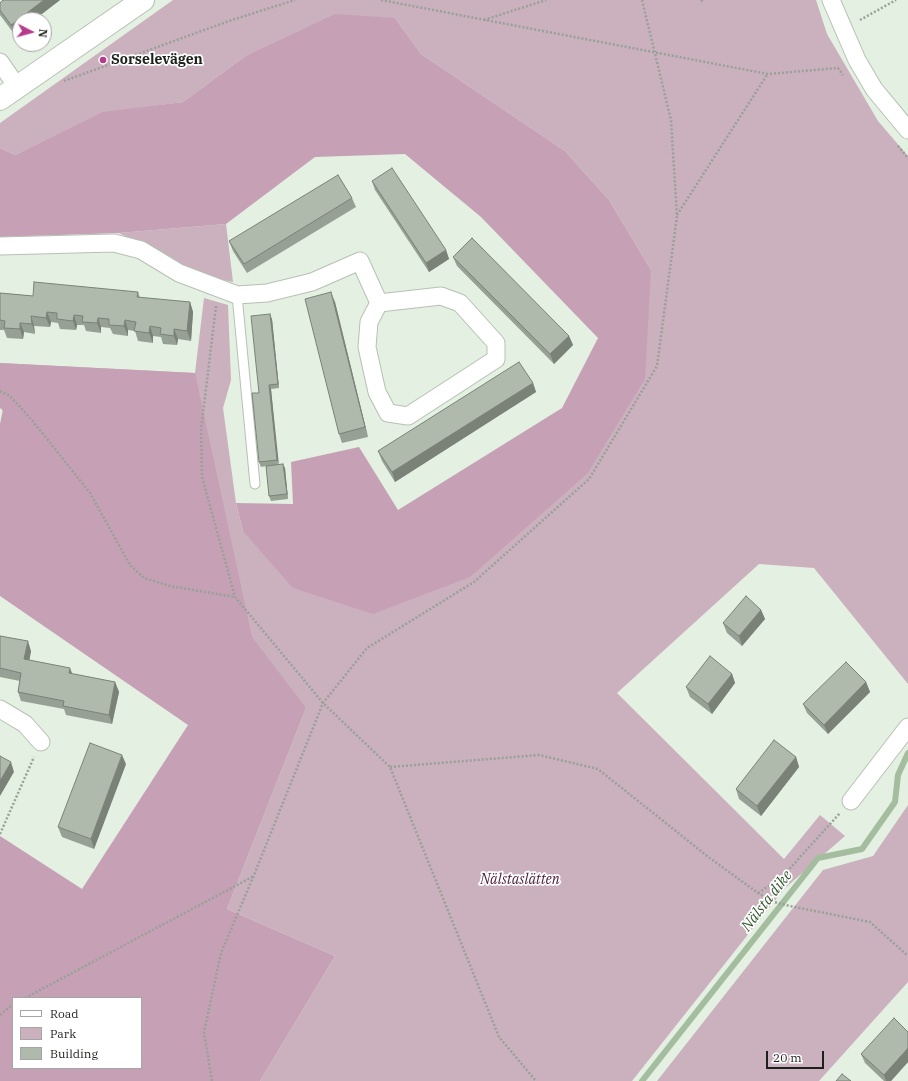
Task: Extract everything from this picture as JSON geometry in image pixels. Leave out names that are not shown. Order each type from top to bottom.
[{"type":"street","points":[[0,62],[9,93],[143,0]]},
{"type":"street","points":[[831,0],[857,60],[874,89],[908,130]]},
{"type":"street","points":[[0,246],[114,243],[141,250],[179,273],[218,290],[237,295],[267,293],[312,282],[360,261],[379,303]]},
{"type":"street","points":[[441,296],[460,302],[496,343],[496,359],[408,416],[388,413],[377,392],[367,347],[369,322],[379,303],[441,296]]},
{"type":"street","points":[[0,709],[25,724],[41,742]]},
{"type":"street","points":[[851,800],[908,727]]},
{"type":"lane","points":[[237,295],[255,484]]},
{"type":"path","points":[[60,83],[229,21],[296,0]]},
{"type":"path","points":[[381,0],[655,54],[768,74],[838,68],[847,80]]},
{"type":"path","points":[[483,20],[546,0]]},
{"type":"path","points":[[212,1081],[204,1032],[221,953],[254,876],[323,702],[367,648],[474,582],[588,479],[657,366],[677,216],[671,120],[642,0]]},
{"type":"path","points":[[844,29],[896,0]]},
{"type":"path","points":[[677,216],[768,74]]},
{"type":"path","points":[[894,140],[908,158]]},
{"type":"path","points":[[218,290],[200,430],[202,477],[235,597],[323,702],[390,767],[499,1037],[536,1081]]},
{"type":"path","points":[[0,391],[10,396],[31,419],[90,493],[130,565],[144,578],[170,586],[235,597]]},
{"type":"path","points":[[0,834],[41,742]]},
{"type":"path","points":[[390,767],[538,755],[598,769],[707,856],[758,893],[774,902],[870,922],[908,956]]},
{"type":"path","points":[[758,893],[782,877],[851,800]]},
{"type":"path","points":[[27,997],[254,876]]},
{"type":"path","points":[[0,1015],[12,1005]]},
{"type":"green space","name":"Nälstaslätten","points":[[173,0],[816,0],[827,34],[878,121],[908,156],[908,684],[814,568],[759,564],[617,693],[784,859],[820,815],[845,836],[784,889],[632,1081],[260,1081],[335,956],[227,909],[306,708],[0,408],[0,363],[195,373],[204,298],[228,305],[231,380],[223,408],[236,503],[243,531],[470,577],[651,270],[609,200],[565,151],[421,54],[395,18],[244,57],[183,102],[103,113],[15,155],[0,148],[0,123]]},
{"type":"green space","points":[[226,224],[233,282],[213,278],[167,258],[119,233]]},
{"type":"green space","points":[[908,805],[908,982],[819,1081],[657,1081],[823,870],[873,856]]},
{"type":"shaded area","points":[[335,14],[395,18],[421,54],[565,151],[609,200],[651,270],[645,379],[588,473],[470,577],[373,614],[293,588],[243,531],[236,503],[293,504],[291,462],[359,447],[398,510],[562,408],[598,338],[481,217],[405,154],[315,157],[226,224],[119,233],[0,237],[0,148],[15,155],[103,112],[183,102],[244,57]]},
{"type":"shaded area","points":[[0,363],[195,373],[252,637],[306,708],[227,909],[335,956],[260,1081],[0,1081],[0,836],[82,889],[188,725],[0,596],[0,424],[3,409],[0,408]]},
{"type":"building","points":[[3,0],[44,0],[28,12],[12,12],[11,25],[0,10],[0,3]]},
{"type":"building","points":[[392,168],[446,250],[426,263],[372,181]]},
{"type":"building","points":[[338,175],[352,198],[244,264],[229,241]]},
{"type":"building","points":[[472,238],[569,336],[550,354],[453,257]]},
{"type":"building","points":[[34,282],[138,292],[137,297],[190,302],[187,331],[174,329],[174,336],[160,334],[161,328],[150,326],[149,333],[134,331],[136,322],[125,320],[124,326],[109,325],[109,319],[98,318],[97,323],[82,322],[83,316],[74,315],[73,321],[57,319],[57,313],[47,312],[46,318],[31,316],[32,324],[20,323],[20,329],[4,328],[5,321],[0,320],[0,293],[33,296]]},
{"type":"building","points":[[331,292],[365,427],[339,434],[305,299]]},
{"type":"building","points":[[270,314],[278,384],[269,385],[277,460],[259,462],[252,393],[259,393],[251,316]]},
{"type":"building","points":[[519,362],[533,383],[392,472],[378,451]]},
{"type":"building","points":[[283,464],[287,494],[269,496],[266,466]]},
{"type":"building","points":[[746,596],[761,610],[739,636],[723,623]]},
{"type":"building","points":[[0,636],[28,641],[24,659],[70,668],[69,673],[115,682],[109,715],[63,706],[64,701],[18,692],[21,673],[0,668]]},
{"type":"building","points":[[710,656],[732,674],[708,704],[686,687]]},
{"type":"building","points":[[846,662],[866,682],[824,725],[803,704]]},
{"type":"building","points":[[774,740],[796,757],[757,806],[736,789]]},
{"type":"building","points":[[90,743],[122,755],[91,839],[58,827]]},
{"type":"building","points":[[0,756],[11,762],[0,781]]},
{"type":"building","points":[[894,1018],[908,1032],[908,1048],[884,1075],[861,1054]]},
{"type":"building","points":[[842,1074],[851,1081],[836,1081]]},
{"type":"waterway","name":"Nälsta dike","points":[[642,1081],[818,858],[862,849],[895,802],[898,775],[908,753]]},
{"type":"place","name":"Sorselevägen","points":[[103,60]]}]
